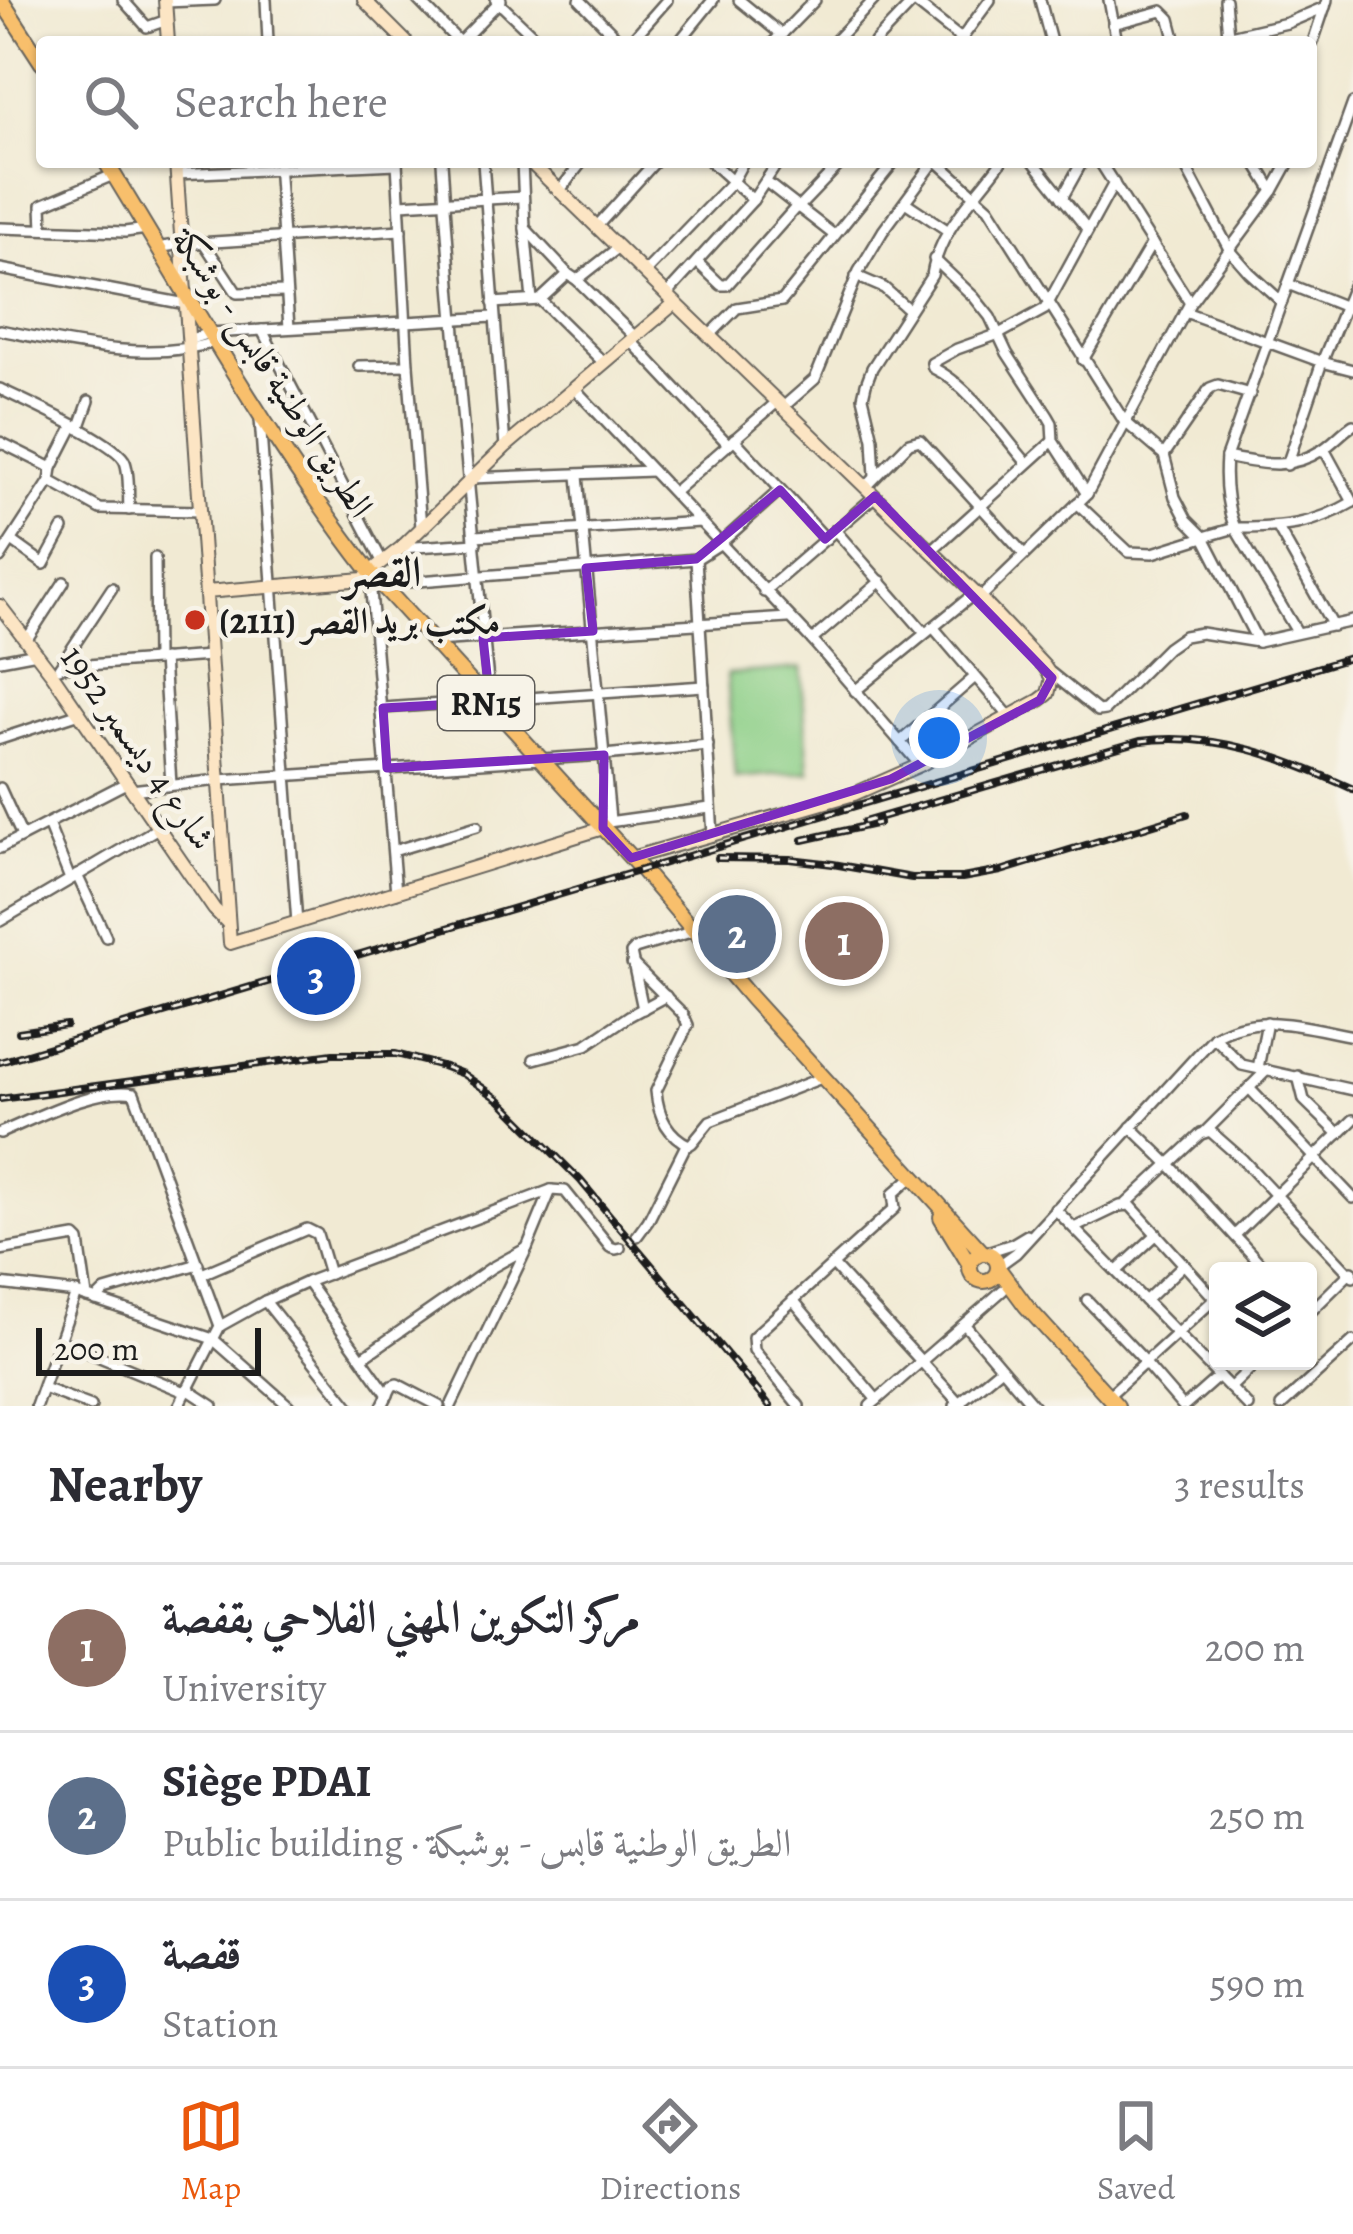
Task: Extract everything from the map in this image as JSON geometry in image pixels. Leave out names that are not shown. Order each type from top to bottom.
[{"type":"main road","points":[[1,0],[36,54]]},
{"type":"main road","name":"الطريق الوطنية قابس - بوشبكة","points":[[109,168],[185,297],[337,530],[540,759],[606,824],[694,931],[983,1253]]},
{"type":"main road","name":"الطريق الوطنية قابس - بوشبكة","points":[[930,1197],[970,1265]]},
{"type":"main road","points":[[970,1265],[983,1253]]},
{"type":"main road","name":"RN15","points":[[983,1253],[994,1257],[1003,1290],[1026,1306]]},
{"type":"main road","name":"RN15","points":[[970,1265],[981,1280],[995,1271]]},
{"type":"main road","name":"RN15","points":[[995,1271],[1113,1401]]},
{"type":"street","points":[[123,0],[147,27],[166,20]]},
{"type":"street","points":[[167,36],[165,1],[215,0]]},
{"type":"street","points":[[266,0],[268,36]]},
{"type":"street","points":[[364,0],[400,36]]},
{"type":"street","points":[[418,0],[453,36]]},
{"type":"street","points":[[580,0],[619,36]]},
{"type":"street","points":[[632,36],[667,0]]},
{"type":"street","points":[[684,36],[713,0]]},
{"type":"street","points":[[739,0],[775,36]]},
{"type":"street","points":[[781,36],[814,0]]},
{"type":"street","points":[[840,36],[874,0]]},
{"type":"street","points":[[881,36],[914,0],[956,36]]},
{"type":"street","points":[[966,36],[991,0]]},
{"type":"street","points":[[1040,0],[1049,36]]},
{"type":"street","points":[[1109,0],[1116,36]]},
{"type":"street","points":[[1225,0],[1228,36],[1287,23],[1326,3]]},
{"type":"street","points":[[465,36],[499,1],[534,36]]},
{"type":"street","points":[[1315,36],[1326,3]]},
{"type":"street","points":[[1113,24],[1162,11],[1170,19],[1174,36]]},
{"type":"street","points":[[385,21],[386,36]]},
{"type":"street","points":[[1297,632],[1235,527],[1227,495],[1226,457],[1353,103]]},
{"type":"street","points":[[43,229],[41,205],[109,168]]},
{"type":"street","points":[[176,168],[230,943],[606,824],[710,808]]},
{"type":"street","points":[[278,168],[289,328]]},
{"type":"street","points":[[397,168],[421,527]]},
{"type":"street","points":[[442,168],[488,702]]},
{"type":"street","points":[[483,168],[505,447]]},
{"type":"street","points":[[526,168],[525,228],[536,300],[604,363]]},
{"type":"street","points":[[533,168],[598,225],[780,405],[872,486],[1049,672],[1098,711],[1108,708],[1184,636],[1202,633],[1258,642],[1353,621]]},
{"type":"street","points":[[560,190],[578,168]]},
{"type":"street","points":[[598,225],[650,168]]},
{"type":"street","points":[[717,168],[752,200]]},
{"type":"street","points":[[645,272],[732,182],[740,168]]},
{"type":"street","points":[[376,575],[469,480],[633,339],[774,168]]},
{"type":"street","points":[[698,262],[727,285],[836,168]]},
{"type":"street","points":[[709,336],[737,308],[782,301],[889,168]]},
{"type":"street","points":[[674,492],[731,441],[815,379],[856,276],[883,231],[931,168]]},
{"type":"street","points":[[943,168],[989,208],[1124,421],[1164,455],[1175,497],[1187,520],[1204,537],[1258,642]]},
{"type":"street","points":[[872,486],[873,439],[863,397],[872,368],[932,275],[947,230],[997,168]]},
{"type":"street","points":[[1039,168],[1088,230]]},
{"type":"street","points":[[1062,198],[1079,168]]},
{"type":"street","points":[[1104,168],[1188,307],[1269,343],[1353,370]]},
{"type":"street","points":[[1186,168],[1229,248],[1282,302]]},
{"type":"street","points":[[1259,168],[1273,191]]},
{"type":"street","points":[[855,691],[977,595],[1087,494],[1188,307],[1286,168]]},
{"type":"street","points":[[766,182],[834,236]]},
{"type":"street","points":[[1026,462],[959,386],[932,363],[1040,313],[1114,183]]},
{"type":"street","points":[[400,204],[524,196]]},
{"type":"street","points":[[905,202],[947,230]]},
{"type":"street","points":[[0,242],[2,228],[147,229]]},
{"type":"street","points":[[525,228],[826,539]]},
{"type":"street","points":[[157,248],[401,230]]},
{"type":"street","points":[[205,243],[236,292],[286,292]]},
{"type":"street","points":[[1084,360],[1152,243]]},
{"type":"street","points":[[493,303],[536,300],[620,247]]},
{"type":"street","points":[[934,259],[990,316],[1007,353],[1052,423],[1053,441],[1087,494]]},
{"type":"street","points":[[0,268],[185,297]]},
{"type":"street","points":[[856,276],[884,288],[909,310]]},
{"type":"street","points":[[1288,284],[1349,308]]},
{"type":"street","points":[[1287,465],[1322,362],[1349,308],[1353,286]]},
{"type":"street","points":[[0,330],[120,349],[188,345],[262,330],[494,317]]},
{"type":"street","points":[[262,330],[376,575],[396,893]]},
{"type":"street","points":[[358,366],[408,364]]},
{"type":"street","points":[[1164,455],[1210,388],[1218,385],[1250,394]]},
{"type":"street","points":[[574,388],[812,640],[920,765]]},
{"type":"street","points":[[0,389],[76,427],[124,458],[129,510]]},
{"type":"street","points":[[0,558],[50,481],[89,401]]},
{"type":"street","points":[[259,414],[298,922]]},
{"type":"street","points":[[1226,457],[1287,465],[1324,449],[1353,425]]},
{"type":"street","points":[[764,592],[835,530],[909,443],[920,440],[1024,554]]},
{"type":"street","points":[[931,550],[1053,441]]},
{"type":"street","points":[[0,442],[52,469]]},
{"type":"street","points":[[1078,503],[1129,552],[1153,553],[1235,527],[1278,527],[1316,520],[1353,502],[1324,449]]},
{"type":"street","points":[[469,480],[652,471]]},
{"type":"street","points":[[578,476],[606,824]]},
{"type":"street","points":[[50,481],[100,509],[200,511]]},
{"type":"street","points":[[206,592],[376,575],[479,575],[696,559],[780,490]]},
{"type":"street","points":[[401,548],[701,522]]},
{"type":"street","points":[[1278,527],[1333,626]]},
{"type":"street","points":[[12,541],[44,564],[63,529]]},
{"type":"street","points":[[835,530],[1010,717]]},
{"type":"street","points":[[155,558],[171,784]]},
{"type":"street","points":[[696,559],[713,836]]},
{"type":"street","points":[[812,640],[881,581]]},
{"type":"street","points":[[27,639],[64,582]]},
{"type":"street","points":[[57,671],[112,588]]},
{"type":"street","name":"شارع 4 ديسمبر 1952","points":[[0,606],[7,627],[27,639],[57,671],[128,786],[228,923]]},
{"type":"street","points":[[434,641],[788,618]]},
{"type":"street","points":[[0,660],[37,653]]},
{"type":"street","points":[[57,671],[210,656]]},
{"type":"street","points":[[631,858],[854,794],[920,765],[1048,694],[1049,672]]},
{"type":"street","points":[[900,742],[975,677]]},
{"type":"street","points":[[382,708],[704,686]]},
{"type":"street","points":[[0,739],[80,713]]},
{"type":"street","points":[[0,848],[128,786],[708,745]]},
{"type":"street","points":[[0,788],[22,836]]},
{"type":"street","points":[[48,824],[106,938]]},
{"type":"street","points":[[393,851],[477,826]]},
{"type":"street","points":[[0,921],[158,828]]},
{"type":"street","points":[[643,1009],[632,953],[694,931]]},
{"type":"street","points":[[632,963],[683,1014],[688,1025],[656,1091],[667,1130],[686,1145]]},
{"type":"street","points":[[534,1059],[586,1045],[666,996]]},
{"type":"street","points":[[1074,1228],[1126,1204],[1250,1088],[1262,1069],[1267,1022]]},
{"type":"street","points":[[995,1271],[1214,1037],[1243,1023],[1267,1022],[1353,1036]]},
{"type":"street","points":[[1214,1037],[1238,1064],[1353,1090]]},
{"type":"street","points":[[1298,1076],[1304,1100],[1339,1134]]},
{"type":"street","points":[[637,1236],[686,1145],[710,1121],[824,1077]]},
{"type":"street","points":[[1250,1088],[1353,1198]]},
{"type":"street","points":[[0,1133],[77,1102],[134,1093],[220,1326]]},
{"type":"street","points":[[1235,1235],[1353,1120]]},
{"type":"street","points":[[1131,1127],[1258,1261]]},
{"type":"street","points":[[1205,1132],[1215,1133],[1352,1274],[1317,1306]]},
{"type":"street","points":[[799,1406],[754,1350],[753,1336],[895,1208],[893,1194],[912,1177]]},
{"type":"street","points":[[452,1406],[551,1190]]},
{"type":"street","points":[[179,1406],[220,1326],[307,1282],[551,1190],[568,1193],[610,1246],[620,1248]]},
{"type":"street","points":[[1126,1204],[1209,1291]]},
{"type":"street","points":[[1055,1209],[1249,1406]]},
{"type":"street","points":[[86,1296],[200,1269],[306,1229],[317,1234],[329,1274]]},
{"type":"street","points":[[983,1253],[1012,1244],[1036,1229]]},
{"type":"street","points":[[1117,1271],[1157,1234]]},
{"type":"street","points":[[0,1250],[68,1236],[79,1241],[86,1296],[61,1341],[36,1406]]},
{"type":"street","points":[[362,1358],[527,1248]]},
{"type":"street","points":[[1145,1300],[1184,1264]]},
{"type":"street","points":[[833,1265],[959,1405],[1001,1368]]},
{"type":"street","points":[[307,1282],[388,1395]]},
{"type":"street","points":[[0,1284],[86,1296],[214,1339],[284,1404]]},
{"type":"street","points":[[793,1300],[873,1403],[1003,1290]]},
{"type":"street","points":[[1087,1300],[1184,1406],[1219,1376]]},
{"type":"street","points":[[265,1301],[350,1406]]},
{"type":"street","points":[[1113,1401],[1144,1362],[1209,1305]]},
{"type":"street","points":[[965,1325],[1034,1406]]},
{"type":"street","points":[[61,1341],[186,1390],[213,1406]]},
{"type":"street","points":[[1282,1406],[1353,1341]]},
{"type":"street","points":[[1230,1388],[1249,1370]]},
{"type":"street","points":[[1316,1370],[1319,1373]]},
{"type":"street","points":[[382,1406],[392,1386],[398,1384],[439,1406]]},
{"type":"street","points":[[43,1388],[92,1406]]},
{"type":"highlighted area","points":[[780,490],[825,539],[875,496],[1052,678],[1040,700],[891,779],[631,858],[603,828],[604,755],[387,768],[383,708],[490,702],[483,638],[593,631],[586,568],[696,559]]},
{"type":"green space","points":[[801,668],[809,772],[735,778],[727,674]]},
{"type":"railway","points":[[0,1062],[1353,657]]},
{"type":"railway","points":[[864,822],[1140,741],[1168,739],[1250,750],[1353,789]]},
{"type":"railway","points":[[718,858],[790,859],[912,878],[962,878],[1001,871],[1187,814]]},
{"type":"railway","points":[[803,840],[879,823]]},
{"type":"railway","points":[[19,1032],[66,1025]]},
{"type":"railway","points":[[0,1099],[333,1054],[396,1054],[463,1074],[500,1100],[580,1180],[770,1406]]},
{"type":"place","name":"مكتب بريد القصر (2111)","points":[[195,620]]},
{"type":"place","name":"Siège PDAI","points":[[737,934]]},
{"type":"place","name":"مركز التكوين المهني الفلاحي بقفصة","points":[[844,941]]},
{"type":"place","name":"قفصة","points":[[316,976]]},
{"type":"district","name":"القصر","points":[[383,571]]}]
